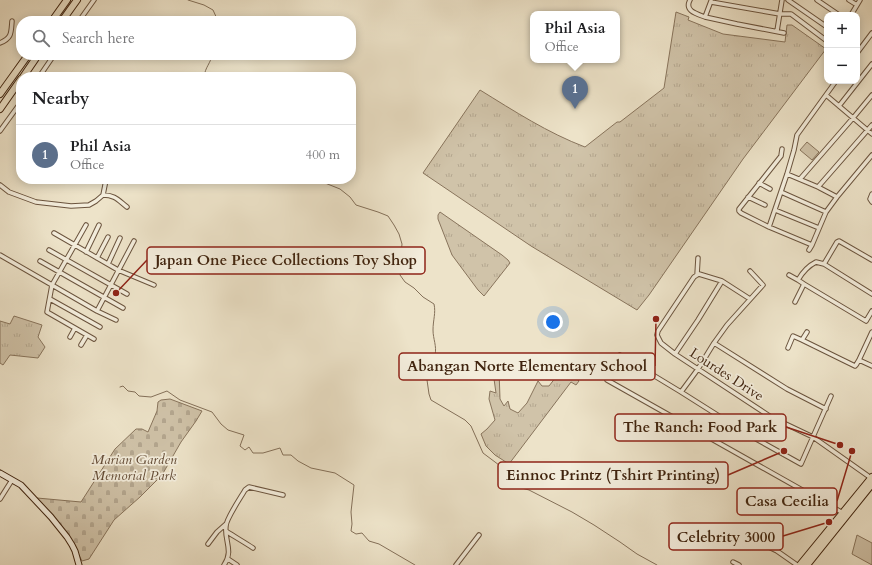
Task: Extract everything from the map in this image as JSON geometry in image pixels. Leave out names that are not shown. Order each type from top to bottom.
[{"type":"highway","points":[[56,16],[67,0]]},
{"type":"highway","points":[[66,16],[77,0]]},
{"type":"highway","points":[[0,94],[24,60]]},
{"type":"highway","points":[[26,72],[35,60]]},
{"type":"highway","points":[[0,109],[16,86]]},
{"type":"highway","points":[[800,565],[872,480]]},
{"type":"highway","points":[[807,565],[872,480]]},
{"type":"street","points":[[83,16],[94,0]]},
{"type":"street","points":[[690,0],[688,3],[692,12],[705,17],[784,33]]},
{"type":"street","points":[[777,31],[782,0]]},
{"type":"street","points":[[788,0],[824,25]]},
{"type":"street","points":[[817,0],[835,12]]},
{"type":"street","points":[[849,0],[857,5]]},
{"type":"street","points":[[853,12],[860,0]]},
{"type":"street","points":[[705,17],[712,1],[780,14],[791,14],[824,38]]},
{"type":"street","points":[[0,43],[10,37],[12,21]]},
{"type":"street","points":[[860,49],[872,33]]},
{"type":"street","points":[[42,72],[51,60]]},
{"type":"street","points":[[839,106],[872,64]]},
{"type":"street","points":[[769,227],[787,174],[797,135],[834,84]]},
{"type":"street","points":[[826,95],[872,134]]},
{"type":"street","points":[[800,179],[872,95]]},
{"type":"street","points":[[0,132],[16,109]]},
{"type":"street","points":[[818,187],[872,125]]},
{"type":"street","points":[[782,149],[781,156],[748,197],[739,211],[769,227],[812,245]]},
{"type":"street","points":[[809,250],[826,212],[872,155]]},
{"type":"street","points":[[787,174],[837,197]]},
{"type":"street","points":[[759,183],[770,189]]},
{"type":"street","points":[[0,185],[9,192],[36,202],[71,206],[89,204],[96,201],[103,195],[105,184]]},
{"type":"street","points":[[781,192],[826,212]]},
{"type":"street","points":[[872,194],[870,199],[872,202]]},
{"type":"street","points":[[103,195],[113,196],[127,207]]},
{"type":"street","points":[[748,197],[765,205]]},
{"type":"street","points":[[775,210],[819,228]]},
{"type":"street","points":[[86,224],[52,285],[47,312],[94,339]]},
{"type":"street","points":[[86,252],[99,225]]},
{"type":"street","points":[[54,233],[118,270],[154,285]]},
{"type":"street","points":[[97,258],[108,237]]},
{"type":"street","points":[[108,264],[120,238]]},
{"type":"street","points":[[97,311],[134,241]]},
{"type":"street","points":[[824,264],[839,241],[872,260]]},
{"type":"street","points":[[49,250],[127,294]]},
{"type":"street","points":[[0,254],[97,311],[116,320]]},
{"type":"street","points":[[698,258],[697,275],[699,274],[722,281],[750,299]]},
{"type":"street","points":[[40,261],[123,308]]},
{"type":"street","points":[[798,280],[803,272],[816,262],[824,264],[872,294]]},
{"type":"street","points":[[681,392],[727,325],[763,285],[750,271]]},
{"type":"street","name":"Lourdes Drive","points":[[697,275],[694,277],[658,331],[657,336],[661,343],[675,354],[771,417],[813,437],[872,480]]},
{"type":"street","points":[[789,275],[866,321],[872,311]]},
{"type":"street","points":[[675,354],[722,281]]},
{"type":"street","points":[[795,302],[804,284]]},
{"type":"street","points":[[50,299],[100,327]]},
{"type":"street","points":[[70,337],[75,328]]},
{"type":"street","points":[[802,340],[807,332]]},
{"type":"street","points":[[788,348],[793,336],[855,366],[872,332]]},
{"type":"street","points":[[81,345],[86,335]]},
{"type":"street","points":[[714,343],[787,389],[826,409]]},
{"type":"street","points":[[866,345],[872,348]]},
{"type":"street","points":[[620,355],[749,435],[801,464],[831,396]]},
{"type":"street","points":[[859,360],[872,366]]},
{"type":"street","points":[[607,380],[843,513]]},
{"type":"street","points":[[0,474],[22,485],[51,517],[67,537],[75,551],[79,565]]},
{"type":"street","points":[[0,498],[12,480]]},
{"type":"street","points":[[208,544],[217,532],[226,524],[245,490],[249,488],[283,495]]},
{"type":"street","points":[[224,565],[228,559],[229,546],[226,524]]},
{"type":"street","points":[[226,531],[253,548]]},
{"type":"street","points":[[742,534],[777,551],[797,565]]},
{"type":"street","points":[[456,565],[479,535]]},
{"type":"street","points":[[228,559],[237,565]]},
{"type":"street","points":[[733,562],[739,565]]},
{"type":"green space","points":[[676,12],[689,17],[688,20],[723,34],[785,42],[787,25],[792,25],[824,48],[824,52],[743,159],[649,295],[637,310],[531,246],[423,173],[480,90],[518,114],[585,147],[664,88]]},
{"type":"green space","points":[[807,142],[819,152],[812,160],[800,150]]},
{"type":"green space","points":[[440,212],[502,255],[510,263],[484,296],[452,255],[438,219]]},
{"type":"green space","points":[[14,316],[42,325],[38,337],[45,347],[38,358],[10,355],[3,365],[0,363],[0,321],[10,324]]},
{"type":"green space","points":[[563,368],[579,381],[576,385],[571,382],[509,464],[495,455],[486,446],[481,434],[495,420],[489,399],[490,391],[496,393],[493,372],[499,370],[500,399],[504,406],[508,401],[510,409],[518,413],[527,403],[538,381],[542,386],[549,386]]},
{"type":"green space","name":"Marian Garden Memorial Park","points":[[170,399],[202,411],[181,442],[162,475],[114,520],[89,559],[82,561],[69,536],[37,498],[81,502],[115,449],[136,429],[142,429],[148,432],[157,411],[158,402],[161,400]]},
{"type":"green space","points":[[857,535],[872,543],[872,565],[852,554]]},
{"type":"waterway","points":[[188,0],[204,5],[213,10],[216,16]]},
{"type":"waterway","points":[[205,72],[210,60]]},
{"type":"waterway","points":[[328,184],[340,189],[350,197],[356,205],[388,216],[399,234],[402,244],[400,275],[405,282],[434,304],[435,310],[433,330],[435,355],[428,359],[425,366],[431,400],[465,420],[471,426],[483,453],[499,465],[506,479],[518,487],[529,490],[572,512],[637,554],[657,565]]},
{"type":"waterway","points":[[120,387],[123,386],[128,391],[135,392],[139,396],[151,397],[167,391],[180,400],[212,412],[221,424],[228,430],[244,435],[240,446],[245,450],[249,447],[253,453],[263,453],[280,448],[283,455],[291,455],[298,461],[311,468],[335,473],[354,485],[351,512],[351,531],[356,534],[362,533],[369,541],[379,544],[415,565]]},
{"type":"place","name":"Phil Asia","points":[[575,109]]},
{"type":"place","name":"Japan One Piece Collections Toy Shop","points":[[116,293]]},
{"type":"place","name":"Abangan Norte Elementary School","points":[[656,319]]},
{"type":"place","name":"The Ranch: Food Park","points":[[840,445]]},
{"type":"place","name":"Einnoc Printz (Tshirt Printing)","points":[[784,451]]},
{"type":"place","name":"Casa Cecilia","points":[[852,451]]},
{"type":"place","name":"Celebrity 3000","points":[[829,522]]}]
